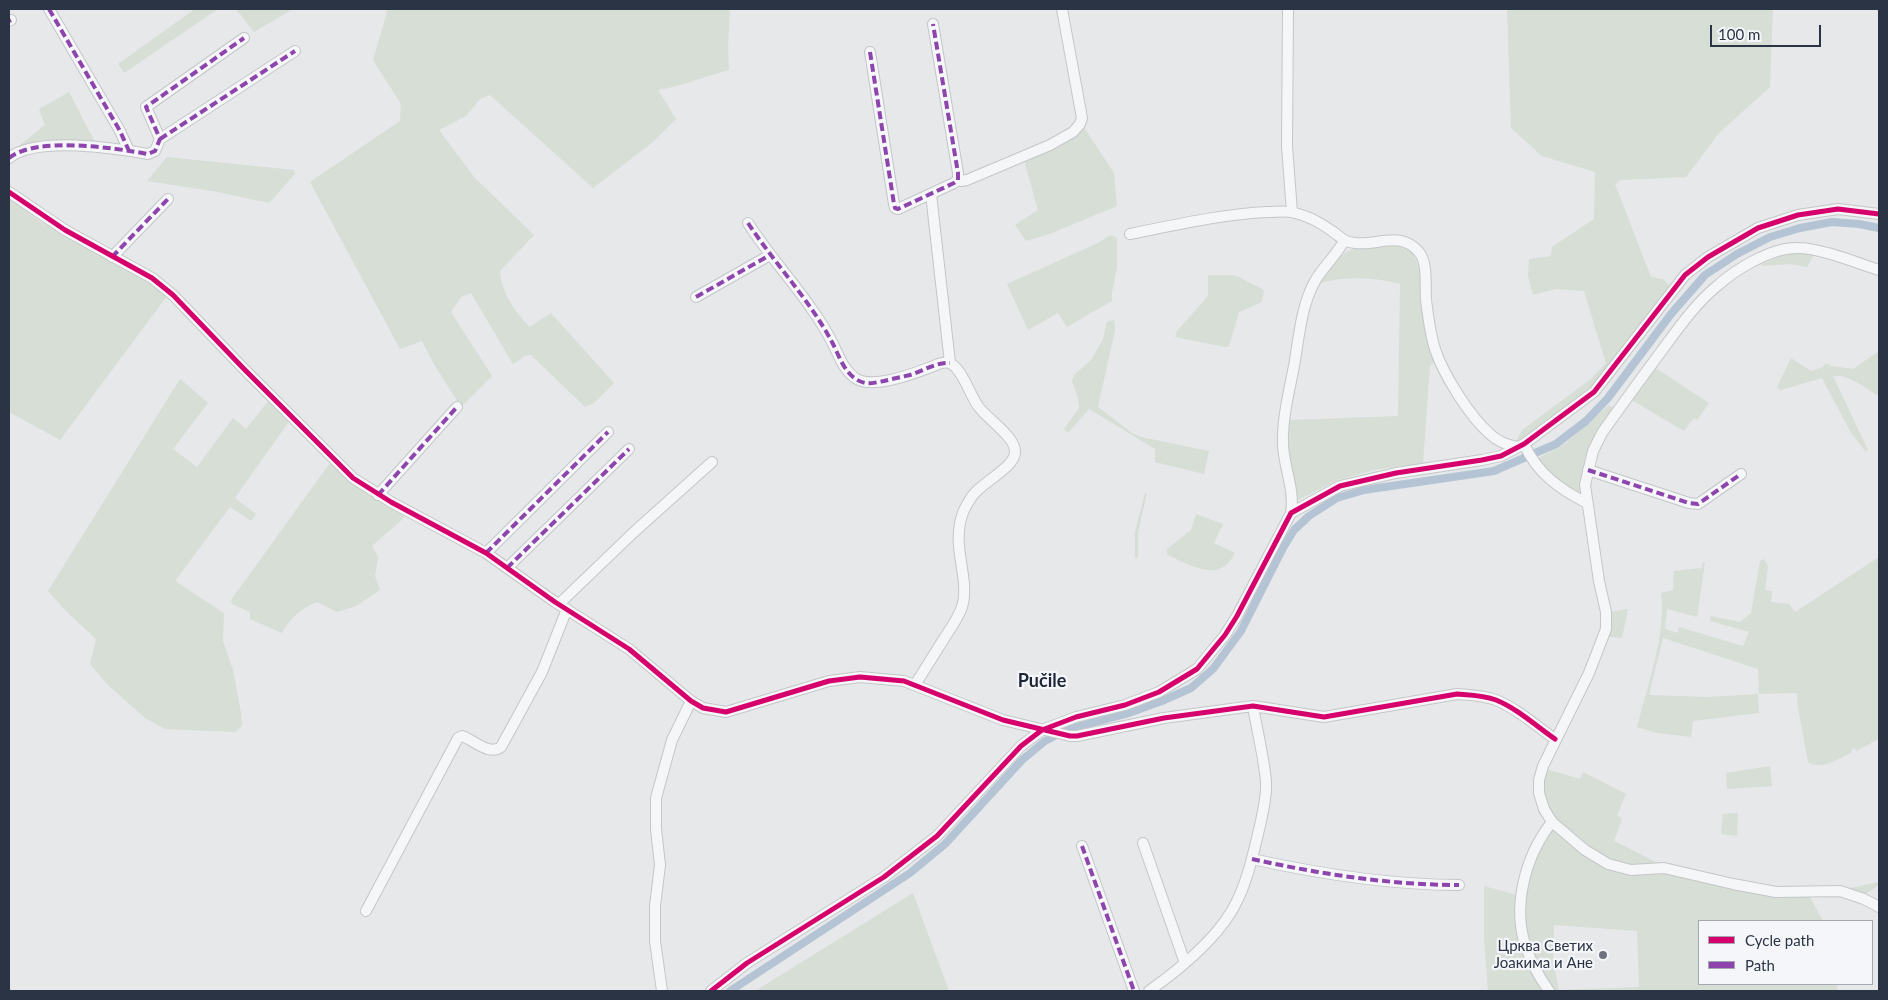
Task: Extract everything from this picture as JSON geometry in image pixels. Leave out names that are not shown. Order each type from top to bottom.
[{"type":"street","points":[[49,9],[120,131],[129,151]]},
{"type":"street","points":[[870,52],[894,208],[898,209],[958,180],[967,180],[1050,145],[1073,132],[1080,124],[1082,118],[1062,9]]},
{"type":"street","points":[[1288,9],[1287,146],[1292,212]]},
{"type":"street","points":[[934,24],[958,180]]},
{"type":"street","points":[[160,139],[146,107],[244,38]]},
{"type":"street","points":[[9,158],[17,152],[27,149],[64,145],[148,154],[155,151],[160,139],[295,51]]},
{"type":"street","points":[[9,192],[65,230],[152,278],[173,295],[332,459],[353,478],[378,495],[486,553],[629,649],[691,701],[703,708],[726,712],[844,678],[889,679],[915,685],[1003,720],[1046,731],[1077,736],[1164,718],[1254,706],[1324,717],[1340,716],[1457,694],[1496,700],[1518,712],[1555,739]]},
{"type":"street","points":[[931,194],[950,363]]},
{"type":"street","points":[[112,257],[168,199]]},
{"type":"street","points":[[1291,513],[1340,486],[1396,472],[1501,456],[1522,446],[1594,392],[1678,284],[1692,269],[1708,257],[1758,228],[1798,215],[1838,208],[1879,214]]},
{"type":"street","points":[[1130,234],[1234,215],[1292,212],[1316,221],[1344,241],[1356,244],[1391,239],[1403,240],[1421,254],[1434,348],[1467,409],[1490,435],[1504,444],[1522,446],[1534,464],[1572,495],[1587,503]]},
{"type":"street","points":[[748,223],[770,255],[793,282],[832,343],[840,361],[855,378],[865,383],[874,383],[908,375],[942,362],[950,363],[957,368],[978,407],[1008,437],[1015,447],[1015,453],[1008,465],[972,495],[964,510],[959,524],[958,541],[963,595],[962,607],[956,620],[915,685]]},
{"type":"street","points":[[711,991],[747,963],[884,877],[937,836],[1021,746],[1046,731],[1076,717],[1125,705],[1159,692],[1197,669],[1225,635],[1237,616],[1291,513],[1293,504],[1283,446],[1286,410],[1300,330],[1314,284],[1337,254],[1344,241]]},
{"type":"street","points":[[1879,270],[1815,250],[1800,248],[1787,248],[1770,254],[1738,270],[1716,286],[1673,335],[1602,433],[1593,451],[1586,486],[1599,582],[1606,612],[1606,629],[1589,673],[1555,739],[1539,780],[1539,793],[1544,808],[1552,822],[1585,850],[1608,864],[1631,870],[1664,868],[1776,892],[1840,891],[1864,899],[1879,907]]},
{"type":"street","points":[[696,296],[770,255]]},
{"type":"street","points":[[378,495],[457,407]]},
{"type":"street","points":[[486,553],[608,432]]},
{"type":"street","points":[[507,568],[628,449]]},
{"type":"street","points":[[366,911],[458,738],[466,737],[490,751],[496,751],[501,747],[542,672],[563,606],[634,532],[712,462]]},
{"type":"street","points":[[1588,470],[1689,504],[1698,504],[1741,474]]},
{"type":"street","points":[[662,991],[655,941],[655,906],[660,865],[656,829],[656,798],[672,740],[691,701]]},
{"type":"street","points":[[1149,991],[1185,963],[1212,937],[1238,900],[1252,859],[1260,827],[1266,783],[1254,706]]},
{"type":"street","points":[[1549,991],[1526,950],[1520,918],[1524,883],[1530,861],[1542,835],[1552,822]]},
{"type":"street","points":[[1143,843],[1185,963]]},
{"type":"street","points":[[1082,846],[1134,991]]},
{"type":"street","points":[[1252,859],[1295,868],[1384,880],[1424,885],[1459,885]]},
{"type":"shaded area","points":[[195,9],[218,9],[124,73],[118,64]]},
{"type":"shaded area","points":[[236,9],[293,9],[254,32]]},
{"type":"shaded area","points":[[388,9],[730,9],[729,70],[658,90],[676,119],[653,142],[593,188],[490,95],[480,99],[466,116],[439,130],[474,177],[534,235],[500,271],[503,286],[514,308],[530,327],[551,313],[614,383],[594,403],[585,407],[531,355],[525,356],[513,364],[471,293],[461,297],[451,312],[492,376],[461,407],[435,366],[422,341],[400,349],[310,182],[400,121],[401,104],[373,60]]},
{"type":"shaded area","points":[[1507,9],[1773,9],[1770,87],[1720,132],[1686,177],[1621,180],[1615,184],[1651,277],[1663,279],[1670,286],[1623,345],[1621,351],[1592,390],[1523,441],[1513,443],[1522,430],[1591,379],[1606,363],[1584,291],[1556,289],[1533,295],[1528,276],[1529,259],[1551,256],[1552,247],[1594,219],[1595,172],[1542,156],[1511,128]]},
{"type":"shaded area","points":[[69,92],[96,144],[16,148],[45,125],[39,109]]},
{"type":"shaded area","points":[[1083,126],[1114,173],[1117,206],[1052,233],[1026,241],[1015,225],[1038,210],[1024,160]]},
{"type":"shaded area","points":[[167,157],[294,170],[295,174],[269,203],[218,192],[147,181]]},
{"type":"shaded area","points":[[9,197],[39,221],[134,273],[167,296],[60,440],[9,412]]},
{"type":"shaded area","points":[[1110,235],[1117,238],[1117,268],[1112,301],[1067,327],[1058,313],[1028,330],[1007,284],[1098,243]]},
{"type":"shaded area","points":[[1398,245],[1406,248],[1417,261],[1423,310],[1436,360],[1430,366],[1423,463],[1374,470],[1338,480],[1296,501],[1287,440],[1289,420],[1398,416],[1400,284],[1359,278],[1327,281],[1317,284],[1333,264],[1345,253],[1361,248]]},
{"type":"shaded area","points":[[1796,253],[1814,255],[1807,267],[1791,264],[1762,266],[1761,264],[1784,255]]},
{"type":"shaded area","points":[[1208,275],[1234,275],[1264,290],[1262,302],[1239,312],[1229,346],[1225,347],[1175,337],[1177,331],[1208,296]]},
{"type":"shaded area","points":[[1114,320],[1115,330],[1098,407],[1132,433],[1141,437],[1209,451],[1204,474],[1155,462],[1155,449],[1089,409],[1068,433],[1064,429],[1079,408],[1078,398],[1072,381],[1074,375],[1092,359],[1103,339],[1107,322]]},
{"type":"shaded area","points":[[1879,351],[1879,396],[1851,379],[1833,376],[1868,450],[1865,451],[1851,433],[1822,378],[1781,390],[1777,387],[1791,358],[1811,371],[1823,367],[1826,363],[1831,366],[1853,369]]},
{"type":"shaded area","points":[[1654,367],[1709,403],[1697,420],[1694,418],[1684,431],[1630,399]]},
{"type":"shaded area","points":[[180,379],[208,403],[173,449],[197,467],[233,418],[246,429],[269,400],[290,420],[235,498],[256,514],[251,521],[230,507],[175,581],[224,613],[223,641],[233,670],[241,713],[242,726],[235,732],[165,729],[145,718],[108,685],[90,664],[96,639],[48,591]]},
{"type":"shaded area","points":[[1609,405],[1614,409],[1582,490],[1580,493],[1575,492],[1563,485],[1535,460],[1566,443]]},
{"type":"shaded area","points":[[330,463],[367,494],[405,517],[372,546],[378,557],[375,576],[380,590],[356,606],[337,612],[317,602],[311,604],[296,614],[282,633],[250,619],[250,612],[232,604],[231,600]]},
{"type":"shaded area","points":[[1145,493],[1147,493],[1138,532],[1138,558],[1135,558],[1135,532]]},
{"type":"shaded area","points":[[1196,514],[1223,524],[1214,543],[1235,553],[1229,563],[1221,568],[1204,570],[1167,555],[1167,549],[1191,530]]},
{"type":"shaded area","points":[[1879,557],[1879,739],[1856,751],[1855,748],[1852,749],[1851,753],[1823,765],[1808,762],[1797,693],[1759,694],[1758,669],[1663,638],[1649,695],[1708,697],[1758,694],[1759,713],[1693,721],[1691,737],[1657,733],[1637,727],[1659,642],[1662,608],[1661,593],[1673,590],[1674,571],[1702,568],[1702,563],[1705,562],[1697,617],[1667,609],[1665,629],[1678,633],[1679,627],[1743,646],[1749,632],[1710,621],[1711,616],[1740,622],[1751,613],[1760,561],[1764,559],[1768,566],[1765,590],[1772,591],[1771,602],[1789,604],[1795,612]]},
{"type":"shaded area","points":[[1628,609],[1622,638],[1608,637],[1610,612]]},
{"type":"shaded area","points":[[1770,766],[1772,786],[1727,789],[1726,773]]},
{"type":"shaded area","points":[[1546,769],[1580,779],[1583,772],[1626,794],[1617,815],[1622,819],[1614,841],[1662,865],[1809,895],[1822,920],[1698,920],[1698,985],[1836,985],[1838,991],[1553,991],[1534,956],[1525,920],[1525,903],[1533,865],[1542,843],[1558,821],[1547,802],[1544,784]],"holes":[[[1554,925],[1637,931],[1639,987],[1559,990],[1553,961]]]},
{"type":"shaded area","points":[[1738,813],[1737,836],[1721,834],[1723,814]]},
{"type":"shaded area","points":[[1879,882],[1879,885],[1864,895],[1846,889]]},
{"type":"shaded area","points":[[1484,886],[1517,895],[1518,934],[1525,956],[1543,991],[1488,991],[1484,938]]},
{"type":"shaded area","points":[[913,893],[949,991],[755,991]]},
{"type":"waterway","points":[[730,991],[910,873],[945,844],[1022,760],[1045,741],[1068,729],[1126,714],[1191,688],[1213,669],[1241,631],[1283,548],[1294,530],[1309,516],[1337,498],[1364,490],[1494,471],[1556,444],[1586,421],[1608,398],[1671,314],[1705,275],[1737,254],[1770,237],[1800,228],[1832,222],[1879,228]]},
{"type":"marked path","points":[[49,9],[120,131],[129,151]]},
{"type":"marked path","points":[[870,52],[894,204],[895,208],[898,209],[958,180],[933,24]]},
{"type":"marked path","points":[[9,158],[21,151],[56,145],[97,147],[148,154],[155,151],[160,139],[146,107],[244,38]]},
{"type":"marked path","points":[[160,139],[295,51]]},
{"type":"marked path","points":[[112,257],[168,199]]},
{"type":"marked path","points":[[748,223],[813,311],[844,366],[853,377],[865,383],[874,383],[910,375],[940,364],[950,363]]},
{"type":"marked path","points":[[696,297],[770,255]]},
{"type":"marked path","points":[[378,495],[457,407]]},
{"type":"marked path","points":[[486,553],[608,432]]},
{"type":"marked path","points":[[507,568],[629,449]]},
{"type":"marked path","points":[[1588,470],[1689,503],[1698,504],[1741,474]]},
{"type":"marked path","points":[[1082,846],[1134,991]]},
{"type":"marked path","points":[[1252,859],[1355,878],[1459,885]]},
{"type":"cycle path","points":[[9,192],[65,230],[152,278],[173,295],[353,478],[391,502],[486,553],[555,602],[629,649],[691,701],[703,708],[726,712],[829,681],[860,677],[904,681],[1003,720],[1077,736],[1164,718],[1253,706],[1324,717],[1457,694],[1481,696],[1496,700],[1519,713],[1555,739]]},
{"type":"cycle path","points":[[711,991],[747,963],[884,877],[937,836],[1021,746],[1042,730],[1076,717],[1125,705],[1159,692],[1197,669],[1225,635],[1237,616],[1291,513],[1340,486],[1396,473],[1501,456],[1524,444],[1594,392],[1685,275],[1708,257],[1758,228],[1798,215],[1838,209],[1879,214]]},
{"type":"place","name":"Црква Светих Јоакима и Ане","points":[[1603,955]]},
{"type":"district","name":"Pučile","points":[[1042,681]]}]
